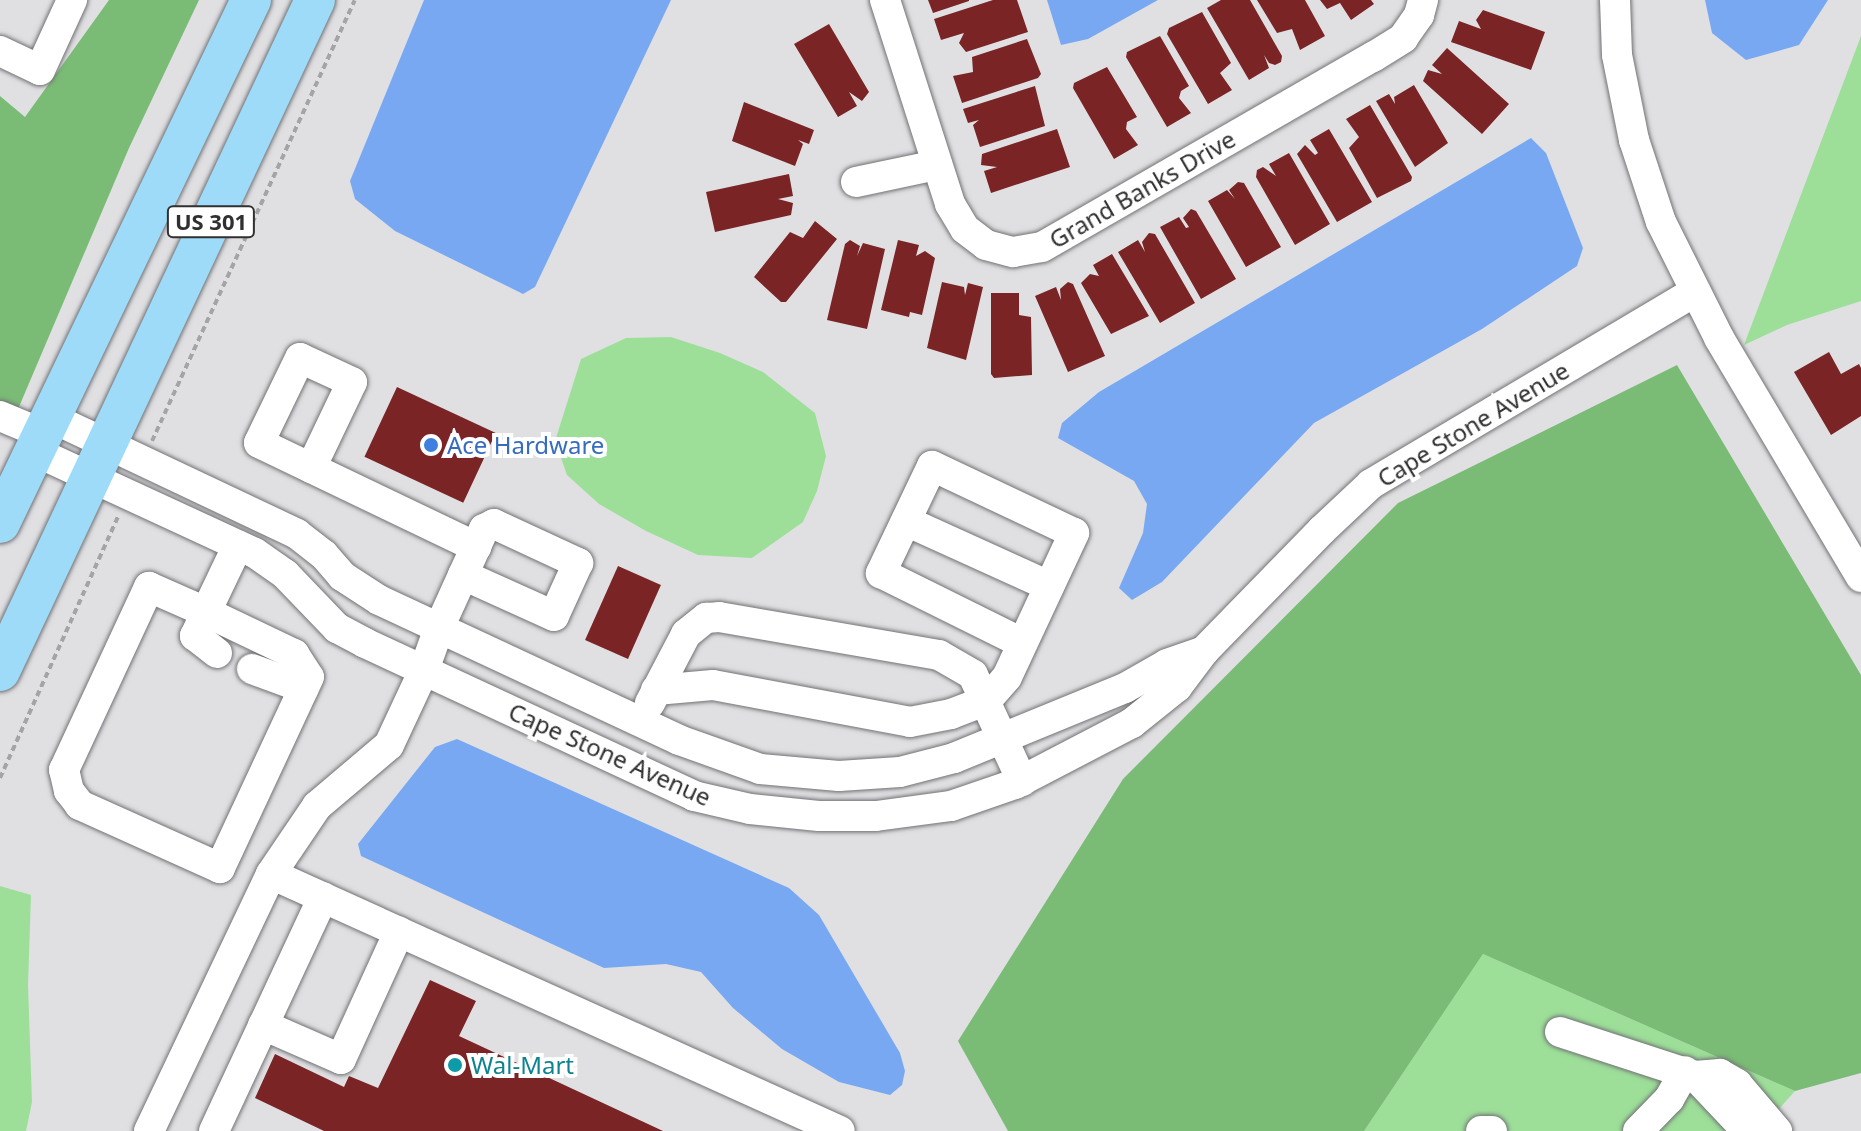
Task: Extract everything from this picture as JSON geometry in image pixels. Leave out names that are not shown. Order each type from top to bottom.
[{"type":"main road","name":"US 301","points":[[0,523],[251,0]]},
{"type":"main road","name":"US 301","points":[[0,671],[315,0]]},
{"type":"street","points":[[0,51],[40,70],[72,0]]},
{"type":"street","name":"Grand Banks Drive","points":[[885,0],[950,204],[965,229],[986,245],[1013,252],[1042,247],[1393,45],[1403,38],[1419,15],[1423,0]]},
{"type":"street","points":[[1615,0],[1617,55],[1634,140],[1661,222],[1695,292],[1861,577]]},
{"type":"street","points":[[856,182],[937,165]]},
{"type":"street","name":"Cape Stone Avenue","points":[[100,461],[285,574],[337,628],[694,796],[750,809],[819,816],[876,816],[951,806],[1022,781],[1132,723],[1177,687],[1204,651],[1371,484],[1695,292]]},
{"type":"street","name":"Cape Stone Avenue","points":[[0,416],[100,461],[297,534],[324,555],[342,576],[379,600],[640,722],[726,760],[760,769],[839,776],[900,772],[954,758],[1125,688],[1167,664],[1204,651]]},
{"type":"street","points":[[656,690],[713,685],[910,722],[951,714],[987,700],[1007,677],[1074,533],[932,466],[881,573],[1022,643]]},
{"type":"street","points":[[311,468],[476,547]]},
{"type":"street","points":[[906,521],[1049,586]]},
{"type":"street","points":[[149,1131],[271,874],[317,806],[389,745],[424,670],[439,628],[463,575],[476,547],[484,529],[494,524],[578,563],[554,616],[463,575]]},
{"type":"street","points":[[217,653],[195,636],[238,545]]},
{"type":"street","points":[[149,587],[206,612],[294,654],[309,677],[220,868],[80,805],[69,791],[64,770],[149,587]]},
{"type":"street","points":[[621,762],[686,634],[706,618],[719,617],[939,655],[973,675],[1022,781]]},
{"type":"street","points":[[252,669],[304,688]]},
{"type":"street","points":[[271,874],[840,1131]]},
{"type":"street","points":[[214,1131],[323,897]]},
{"type":"street","points":[[263,1025],[341,1059],[399,932]]},
{"type":"street","points":[[1560,1032],[1690,1073],[1720,1074],[1737,1084],[1777,1131]]},
{"type":"street","points":[[1638,1131],[1690,1073]]},
{"type":"street","points":[[1690,1073],[1747,1131]]},
{"type":"street","points":[[1481,1131],[1492,1131]]},
{"type":"path","points":[[155,434],[355,0]]},
{"type":"path","points":[[0,778],[123,506]]},
{"type":"green space","points":[[109,0],[199,0],[129,148],[13,421],[0,415],[0,96],[25,117]]},
{"type":"green space","points":[[1861,36],[1861,301],[1787,325],[1744,345]]},
{"type":"green space","points":[[671,337],[720,353],[763,372],[815,413],[826,456],[817,491],[803,522],[752,558],[698,555],[646,531],[599,504],[567,475],[555,441],[581,359],[626,338]]},
{"type":"green space","points":[[1677,365],[1861,675],[1861,1073],[1795,1091],[1483,954],[1364,1131],[1008,1131],[958,1041],[1123,779],[1398,503]]},
{"type":"green space","points":[[0,886],[31,895],[28,985],[32,1102],[26,1131],[0,1131]]},
{"type":"green space","points":[[1483,954],[1795,1091],[1759,1131],[1364,1131]]},
{"type":"water","points":[[424,0],[671,0],[535,287],[523,294],[395,231],[355,199],[350,181]]},
{"type":"water","points":[[1047,0],[1158,0],[1088,39],[1061,45]]},
{"type":"water","points":[[1705,0],[1828,0],[1799,45],[1746,60],[1712,33]]},
{"type":"water","points":[[1531,138],[1546,153],[1583,248],[1577,266],[1482,329],[1314,423],[1162,582],[1132,600],[1119,588],[1143,533],[1147,504],[1134,481],[1058,438],[1062,423],[1099,392]]},
{"type":"water","points":[[457,739],[789,888],[819,915],[900,1053],[905,1071],[902,1085],[890,1095],[839,1082],[782,1049],[733,1008],[701,972],[666,964],[604,968],[361,856],[358,844],[435,747]]},
{"type":"building","points":[[928,0],[969,0],[969,1],[933,13]]},
{"type":"building","points":[[993,0],[1017,0],[1028,32],[966,52],[959,43],[964,33],[941,40],[934,19]]},
{"type":"building","points":[[1221,0],[1250,0],[1282,56],[1281,62],[1275,65],[1269,63],[1264,55],[1269,68],[1249,80],[1207,8]]},
{"type":"building","points":[[1257,0],[1305,0],[1325,36],[1300,50],[1292,29],[1277,33]]},
{"type":"building","points":[[1320,0],[1371,0],[1374,4],[1351,20],[1340,3],[1327,9]]},
{"type":"building","points":[[1483,10],[1545,32],[1531,70],[1451,42],[1459,21],[1481,29],[1476,20]]},
{"type":"building","points":[[1202,12],[1231,63],[1220,73],[1232,90],[1208,104],[1167,34],[1169,28]]},
{"type":"building","points":[[829,24],[869,92],[862,101],[849,92],[857,106],[838,117],[794,44]]},
{"type":"building","points":[[1160,36],[1189,86],[1181,91],[1179,98],[1191,113],[1167,127],[1126,57],[1127,52]]},
{"type":"building","points":[[1027,39],[1041,74],[1038,78],[962,103],[953,76],[973,72],[972,57]]},
{"type":"building","points":[[1447,48],[1509,104],[1482,134],[1423,81],[1428,70],[1442,74],[1432,65]]},
{"type":"building","points":[[1107,67],[1137,117],[1127,122],[1126,129],[1138,145],[1114,159],[1073,88],[1074,83]]},
{"type":"building","points":[[1414,85],[1448,143],[1415,167],[1376,101],[1389,94],[1395,104],[1394,97]]},
{"type":"building","points":[[1035,86],[1045,126],[980,147],[973,125],[979,120],[968,123],[963,109]]},
{"type":"building","points":[[744,102],[814,130],[809,144],[798,140],[803,144],[795,166],[732,141]]},
{"type":"building","points":[[1370,105],[1412,177],[1411,181],[1377,198],[1349,148],[1359,137],[1346,119]]},
{"type":"building","points":[[1057,129],[1070,167],[991,193],[984,171],[997,167],[981,165],[982,154]]},
{"type":"building","points":[[1329,129],[1372,202],[1337,222],[1297,154],[1305,145],[1315,155],[1318,153],[1310,140]]},
{"type":"building","points":[[1289,153],[1330,224],[1295,245],[1256,177],[1257,170],[1263,167],[1276,176],[1269,164]]},
{"type":"building","points":[[789,174],[793,196],[778,199],[793,203],[791,215],[715,232],[706,192]]},
{"type":"building","points":[[1238,182],[1244,183],[1281,247],[1246,267],[1208,201],[1227,190],[1235,199],[1229,190]]},
{"type":"building","points":[[1191,209],[1196,211],[1236,279],[1201,299],[1160,227],[1179,217],[1186,228],[1189,227],[1183,218]]},
{"type":"building","points":[[815,221],[837,239],[786,302],[781,302],[754,277],[790,232],[803,238]]},
{"type":"building","points":[[1149,233],[1155,234],[1195,303],[1160,323],[1118,252],[1138,240],[1145,252],[1142,242]]},
{"type":"building","points":[[850,240],[860,246],[857,256],[863,243],[885,249],[867,329],[827,320],[845,244]]},
{"type":"building","points":[[898,240],[919,245],[916,256],[925,251],[935,258],[922,315],[910,312],[909,317],[881,310]]},
{"type":"building","points":[[1112,254],[1149,316],[1111,334],[1081,283],[1090,274],[1099,276],[1093,265]]},
{"type":"building","points":[[942,282],[964,287],[965,295],[968,283],[983,287],[966,360],[927,348]]},
{"type":"building","points":[[1068,282],[1073,284],[1105,356],[1068,372],[1035,296],[1056,287],[1061,300],[1060,289]]},
{"type":"building","points":[[991,293],[1019,293],[1019,315],[1031,317],[1032,375],[994,378],[991,374]]},
{"type":"building","points":[[1829,352],[1841,374],[1859,364],[1861,368],[1861,416],[1831,435],[1794,372]]},
{"type":"building","name":"Ace Hardware","points":[[397,387],[496,433],[463,503],[364,457]]},
{"type":"building","points":[[618,566],[661,585],[628,659],[585,640]]},
{"type":"building","name":"Wal-Mart","points":[[430,980],[476,1001],[459,1036],[663,1131],[324,1131],[255,1098],[275,1054],[344,1087],[349,1076],[378,1088]]},
{"type":"place","name":"Ace Hardware","points":[[431,445]]},
{"type":"place","name":"Wal-Mart","points":[[455,1065]]}]
